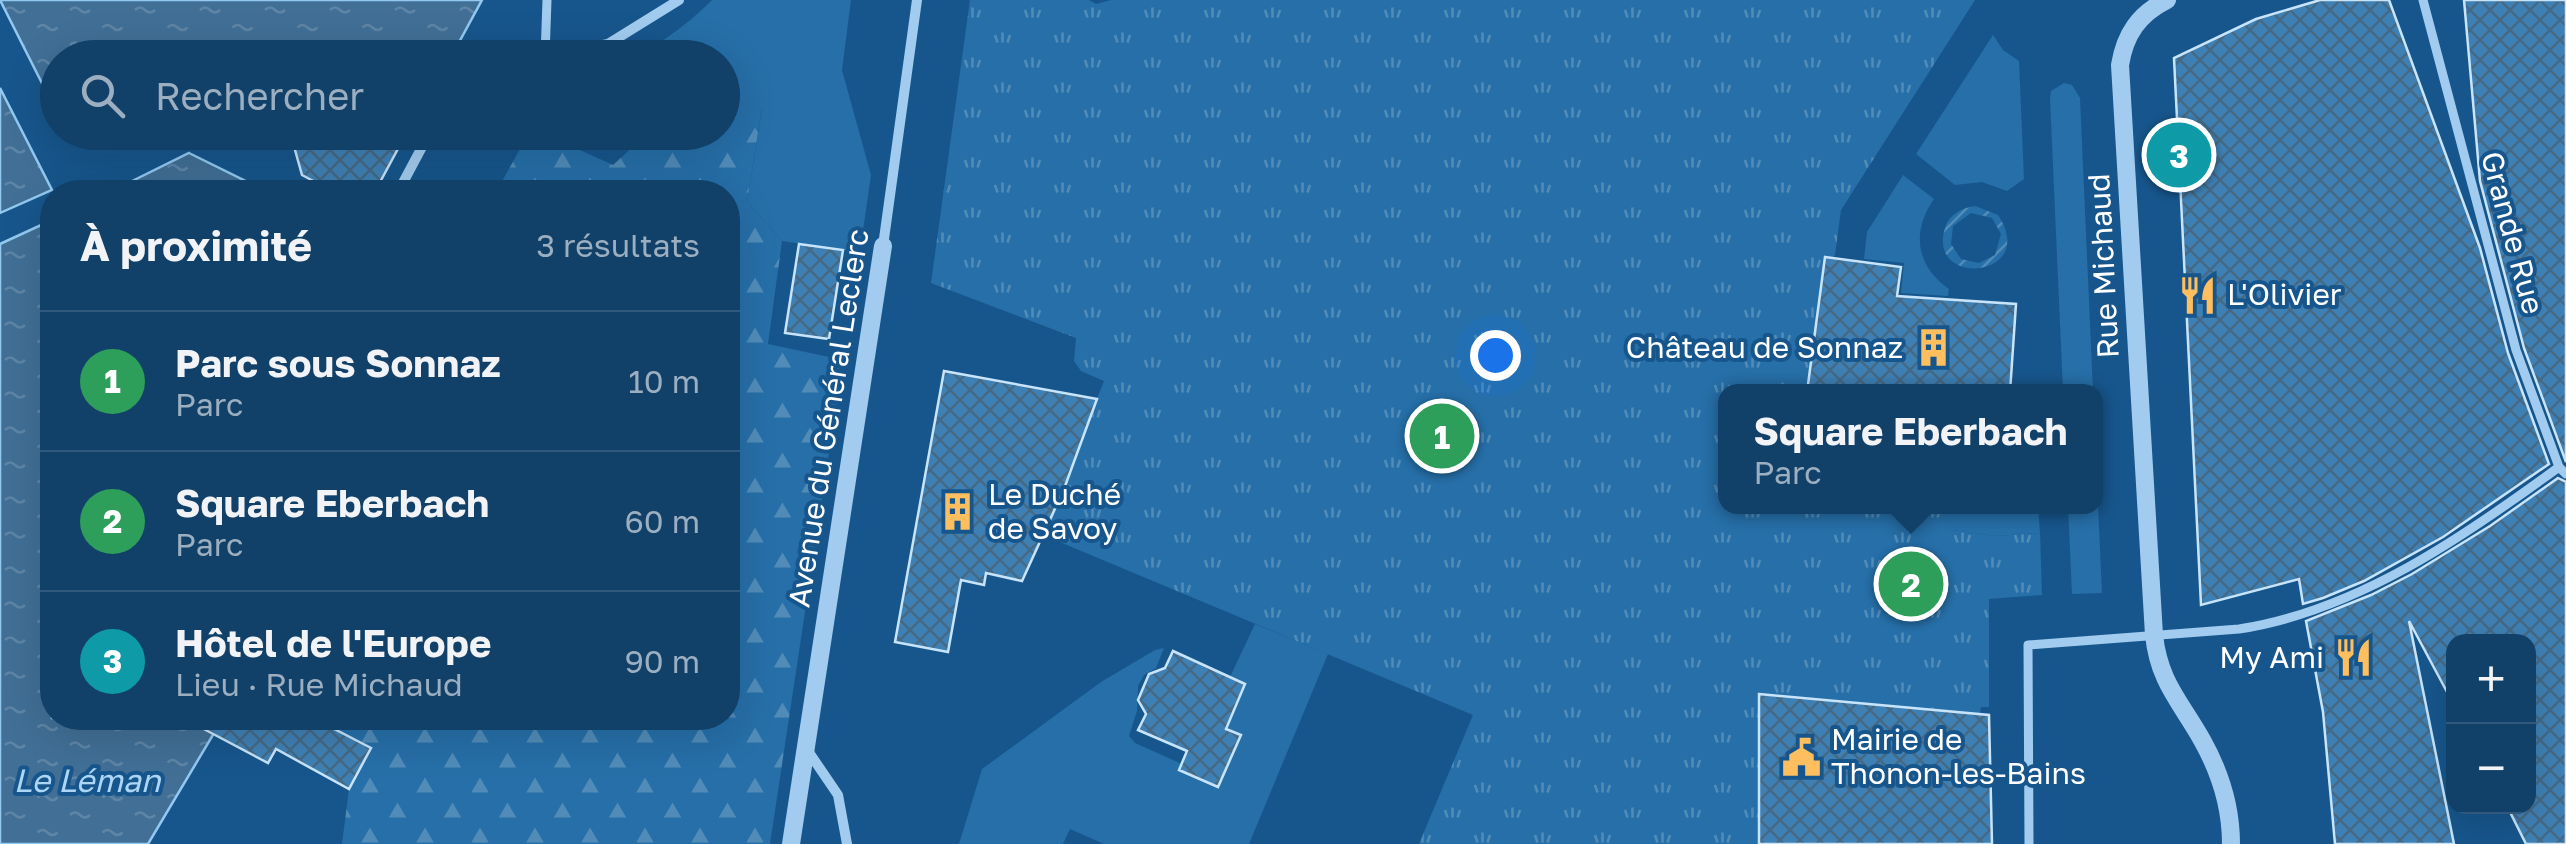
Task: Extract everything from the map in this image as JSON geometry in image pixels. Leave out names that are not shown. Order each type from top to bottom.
[{"type":"street","points":[[543,40],[547,0]]},
{"type":"street","points":[[615,40],[680,0]]},
{"type":"street","name":"Avenue du Général Leclerc","points":[[791,844],[917,0]]},
{"type":"street","name":"Rue Michaud","points":[[2167,0],[2153,7],[2131,30],[2120,65],[2154,635],[2162,676],[2219,774],[2231,844]]},
{"type":"street","name":"Grande Rue","points":[[2423,0],[2516,350],[2563,470]]},
{"type":"street","points":[[404,180],[420,150]]},
{"type":"street","points":[[2028,844],[2028,646],[2266,625],[2408,568],[2563,470]]},
{"type":"street","points":[[806,748],[838,795],[847,844]]},
{"type":"green space","points":[[712,0],[851,0],[842,70],[871,175],[860,252],[782,241],[747,202],[762,108],[740,102],[740,40],[664,40]]},
{"type":"green space","points":[[970,0],[1089,0],[1096,4],[1111,0],[1975,0],[1841,210],[1835,255],[1824,264],[1808,384],[1718,384],[1718,514],[1946,514],[1945,529],[1995,536],[2040,533],[2042,595],[1989,599],[1989,707],[1981,707],[1980,714],[1759,694],[1759,844],[1419,844],[1473,715],[1043,535],[1104,381],[1081,371],[1074,361],[1076,338],[931,283]]},
{"type":"green space","points":[[1993,35],[2003,50],[2019,61],[2024,179],[2007,191],[1982,182],[1955,185],[1916,154]]},
{"type":"green space","points":[[2064,83],[2072,85],[2080,98],[2093,384],[2063,384],[2051,91]]},
{"type":"green space","points":[[740,101],[762,107],[747,202],[782,241],[768,344],[843,360],[770,844],[342,844],[349,789],[370,749],[335,730],[740,730],[740,180],[503,180],[519,150],[580,150],[613,165],[629,150],[740,150]]},
{"type":"green space","points":[[1903,175],[1934,199],[1922,224],[1920,248],[1930,270],[1949,289],[1948,296],[1901,293],[1904,263],[1864,259],[1867,232]]},
{"type":"green space","points":[[1975,206],[1998,215],[2007,236],[2005,252],[1995,263],[1980,268],[1951,261],[1944,248],[1945,228],[1950,219]],"holes":[[[1971,213],[1992,218],[2001,234],[1995,255],[1979,263],[1961,259],[1951,244],[1953,226]]]},
{"type":"green space","points":[[1946,514],[2039,514],[2040,533],[1995,536],[1944,529]]},
{"type":"green space","points":[[2068,514],[2098,514],[2102,593],[2072,594]]},
{"type":"green space","points":[[1255,624],[1328,654],[1249,844],[1104,844],[1070,829],[1063,844],[959,844],[982,769],[1101,682],[1164,648],[1156,668],[1144,675],[1138,686],[1137,711],[1129,736],[1135,743],[1182,764],[1179,770],[1218,787],[1241,736],[1226,729],[1245,684],[1230,677]]},
{"type":"water","points":[[0,0],[482,0],[460,40],[40,40],[40,79]]},
{"type":"water","points":[[0,88],[47,180],[40,180],[40,195],[0,213]]},
{"type":"water","points":[[189,153],[244,180],[134,180]]},
{"type":"water","name":"Le Léman","points":[[40,226],[40,730],[216,730],[148,844],[0,844],[0,244]]},
{"type":"building","points":[[2320,0],[2389,0],[2480,248],[2508,353],[2549,464],[2443,537],[2364,581],[2323,598],[2303,604],[2299,579],[2201,605],[2174,58],[2256,19]]},
{"type":"building","points":[[2464,0],[2566,0],[2566,462],[2524,348],[2480,181]]},
{"type":"building","points":[[295,150],[397,150],[381,180],[311,180],[302,175]]},
{"type":"building","points":[[799,244],[843,250],[829,339],[785,333]]},
{"type":"building","name":"Château de Sonnaz","points":[[1825,257],[1901,267],[1897,296],[2016,304],[2011,384],[1808,384]]},
{"type":"building","name":"Le Duché de Savoy","points":[[944,371],[1097,399],[1064,489],[1022,581],[986,573],[984,585],[961,580],[948,652],[895,642]]},
{"type":"building","points":[[2558,478],[2566,482],[2566,844],[2526,844],[2511,814],[2536,814],[2536,634],[2446,634],[2446,690],[2409,621],[2454,844],[2335,844],[2323,712],[2306,621],[2412,574]]},
{"type":"building","points":[[1173,651],[1245,684],[1226,729],[1241,735],[1218,787],[1179,770],[1187,751],[1138,730],[1146,714],[1138,700],[1149,674],[1165,668]]},
{"type":"building","name":"Mairie de Thonon-les-Bains","points":[[1759,694],[1989,715],[1992,844],[1759,844]]},
{"type":"building","points":[[206,730],[336,730],[371,748],[349,789],[276,749],[268,763]]},
{"type":"place","name":"Hôtel de l'Europe","points":[[2179,155]]},
{"type":"place","name":"L'Olivier","points":[[2197,295]]},
{"type":"place","name":"Château de Sonnaz","points":[[1933,348]]},
{"type":"place","name":"Parc sous Sonnaz","points":[[1442,436]]},
{"type":"place","name":"Le Duché de Savoy","points":[[958,512]]},
{"type":"place","name":"Square Eberbach","points":[[1911,584]]},
{"type":"place","name":"My Ami","points":[[2354,658]]},
{"type":"place","name":"Mairie de Thonon-les-Bains","points":[[1801,757]]}]
